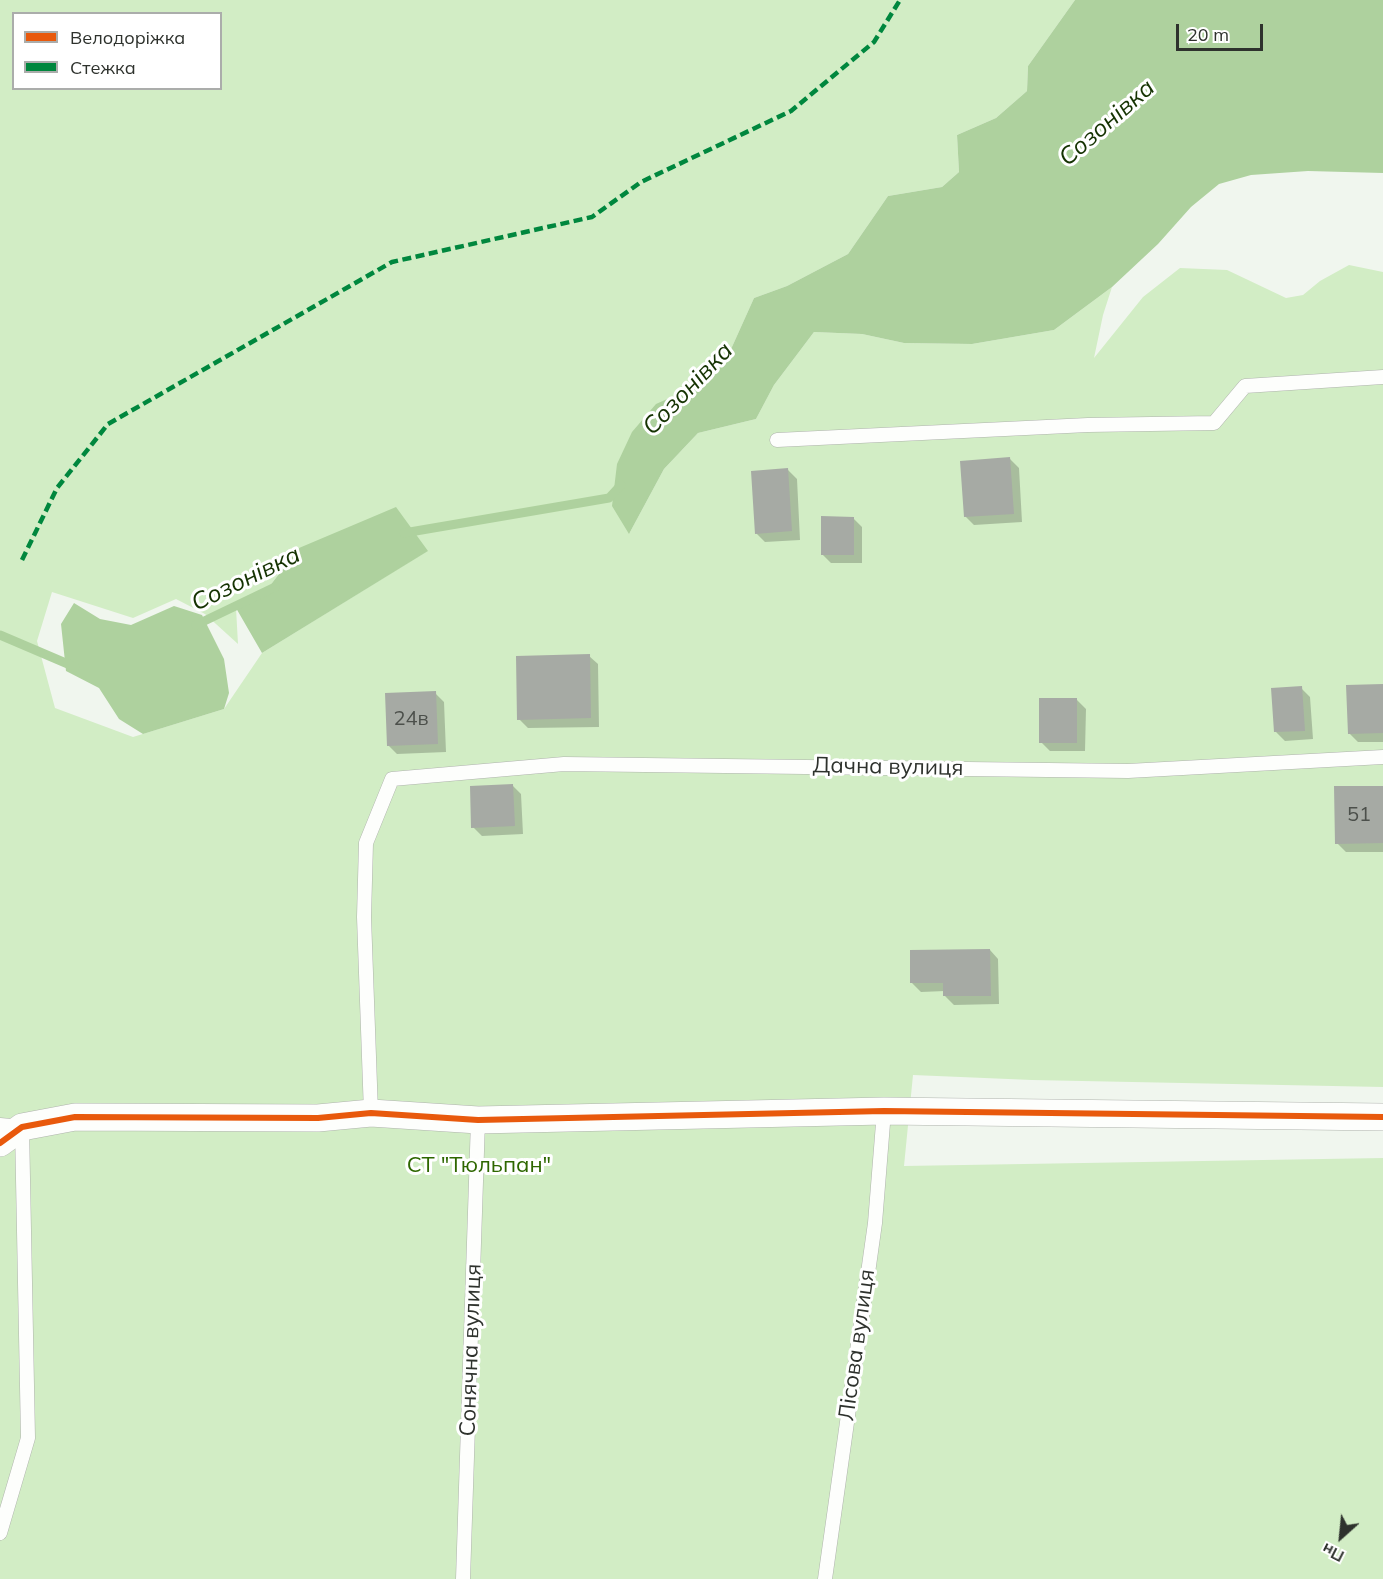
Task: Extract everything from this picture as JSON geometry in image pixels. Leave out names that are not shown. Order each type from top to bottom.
[{"type":"street","points":[[0,1143],[11,1126],[75,1117],[318,1118],[371,1113],[478,1120],[884,1111],[1383,1117]]},
{"type":"lane","points":[[777,440],[1088,425],[1214,423],[1245,386],[1383,377]]},
{"type":"lane","name":"Дачна вулиця","points":[[371,1113],[364,917],[366,843],[392,779],[564,764],[1128,771],[1383,758]]},
{"type":"lane","name":"Лісова вулиця","points":[[825,1579],[875,1223],[884,1111]]},
{"type":"lane","name":"Сонячна вулиця","points":[[463,1579],[478,1120]]},
{"type":"lane","points":[[0,1533],[28,1438],[11,1126]]},
{"type":"green space","name":"СТ \"Тюльпан\"","points":[[0,0],[1075,0],[1028,66],[1027,91],[996,118],[957,135],[959,172],[942,187],[888,196],[848,254],[787,286],[754,298],[727,358],[712,379],[682,391],[629,534],[664,469],[698,433],[756,419],[774,385],[814,332],[862,334],[904,343],[972,344],[1054,330],[1112,287],[1103,315],[1094,358],[1143,297],[1180,268],[1227,270],[1286,298],[1303,295],[1320,281],[1349,265],[1383,272],[1383,1087],[1032,1080],[913,1075],[904,1166],[1383,1158],[1383,1579],[0,1579]],"holes":[[[299,548],[427,551],[262,653],[224,709],[133,737],[55,708],[37,641],[52,592],[133,618],[176,599],[205,614],[238,644],[236,608],[262,596]]]},
{"type":"water","points":[[1075,0],[1383,0],[1383,173],[1308,171],[1251,175],[1219,184],[1191,207],[1158,244],[1112,287],[1054,330],[972,344],[904,343],[862,334],[814,332],[774,385],[756,419],[698,433],[664,469],[629,534],[612,506],[617,464],[632,432],[656,404],[712,379],[727,358],[754,298],[787,286],[848,254],[888,196],[942,187],[959,172],[957,135],[996,118],[1027,91],[1028,66]]},
{"type":"water","points":[[396,507],[428,551],[262,653],[236,608],[262,596],[299,548]]},
{"type":"water","points":[[74,603],[100,619],[131,625],[174,606],[202,615],[224,659],[229,693],[224,709],[143,734],[119,719],[99,688],[66,671],[61,624]]},
{"type":"building","points":[[1010,457],[1014,514],[964,517],[960,461]]},
{"type":"building","points":[[788,468],[792,531],[755,534],[751,471]]},
{"type":"building","points":[[821,516],[854,517],[854,555],[821,555]]},
{"type":"building","points":[[590,654],[591,718],[517,720],[516,656]]},
{"type":"building","points":[[1383,684],[1383,733],[1348,734],[1346,685]]},
{"type":"building","points":[[1302,686],[1305,731],[1274,732],[1271,688]]},
{"type":"building","points":[[436,691],[438,744],[387,746],[385,693]]},
{"type":"building","points":[[1039,698],[1077,698],[1077,743],[1039,743]]},
{"type":"building","points":[[513,784],[515,826],[471,828],[470,786]]},
{"type":"building","points":[[1334,786],[1383,786],[1383,843],[1335,844]]},
{"type":"building","points":[[990,949],[991,996],[943,996],[943,983],[910,983],[910,950]]},
{"type":"waterway","name":"Созонівка","points":[[404,533],[609,498],[621,485]]},
{"type":"waterway","name":"Созонівка","points":[[196,625],[275,587]]},
{"type":"waterway","name":"Созонівка","points":[[0,635],[75,667]]},
{"type":"marked path","points":[[22,560],[57,488],[108,424],[392,262],[592,217],[641,182],[791,111],[874,42],[900,0]]},
{"type":"cycle path","points":[[0,1143],[22,1127],[75,1117],[318,1118],[371,1113],[478,1120],[884,1111],[1383,1117]]}]
